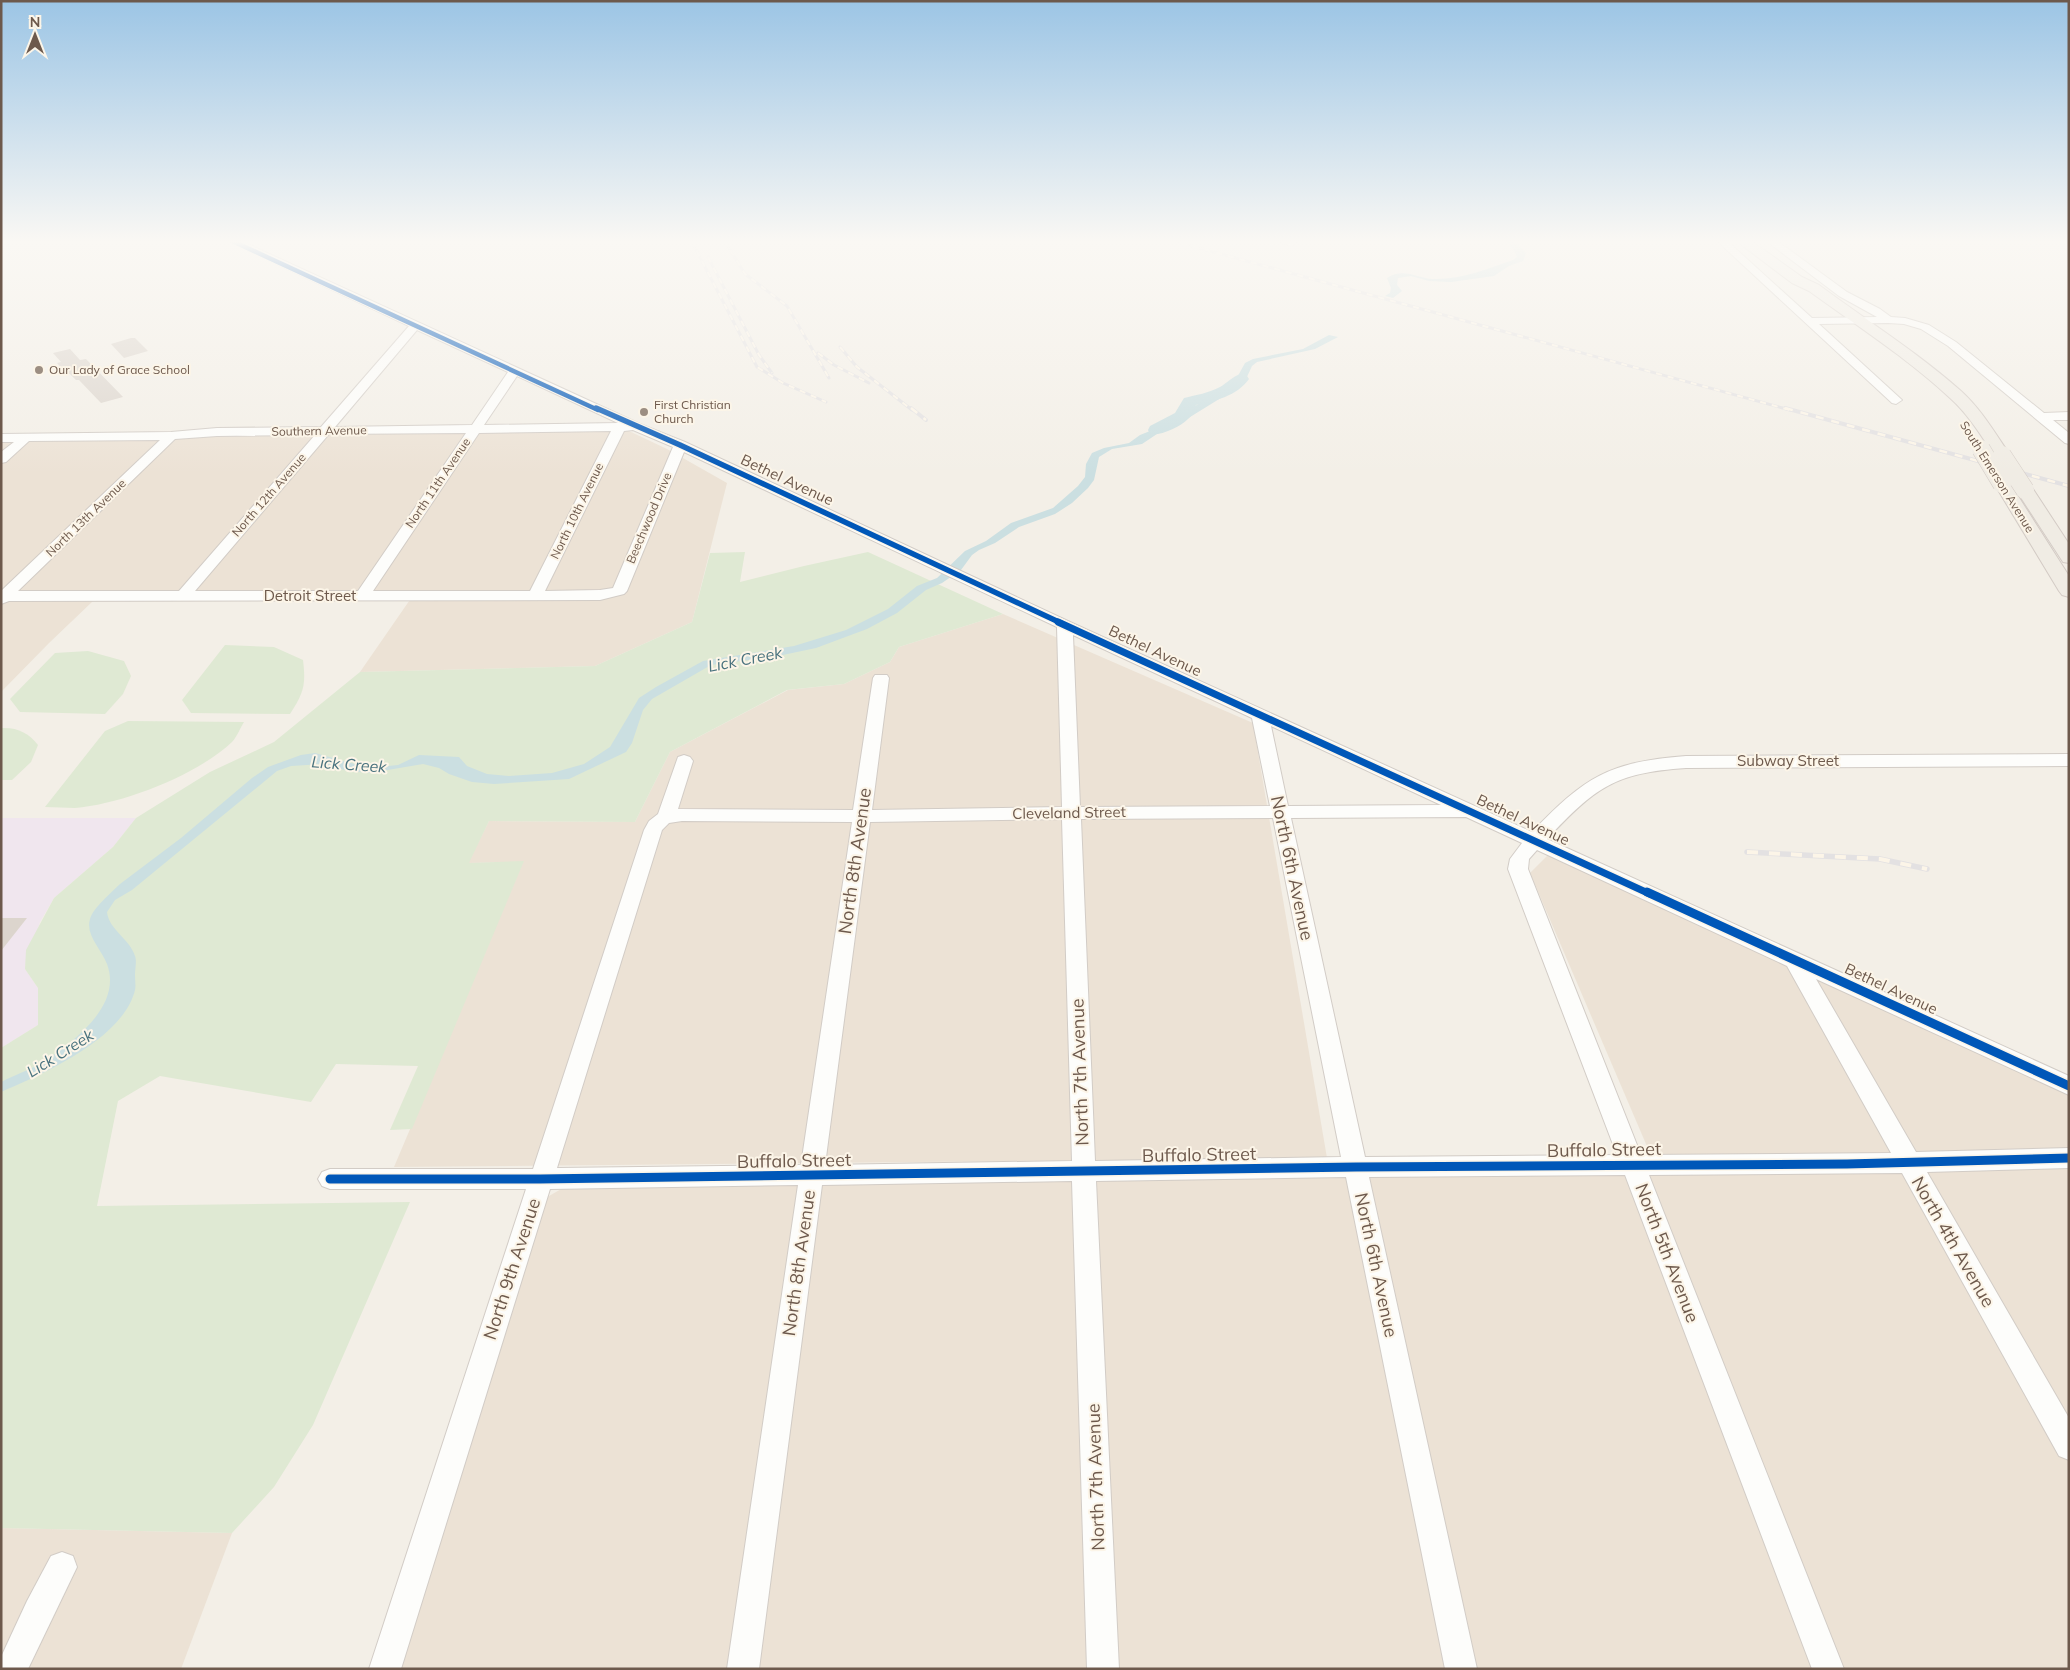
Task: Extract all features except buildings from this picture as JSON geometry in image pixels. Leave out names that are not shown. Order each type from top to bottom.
[{"type":"main road","name":"South Emerson Avenue","points":[[1847,318],[1956,395],[1981,423],[2002,455],[2038,542],[2069,591]]},
{"type":"main road","name":"South Emerson Avenue","points":[[1850,320],[1938,393],[1962,419],[1981,449],[2067,556]]},
{"type":"street","name":"Bethel Avenue","points":[[398,318],[636,427],[680,445],[1065,625],[2069,1086]]},
{"type":"street","points":[[1806,318],[1896,400]]},
{"type":"street","points":[[1810,322],[1888,320],[1917,324],[1940,335],[2069,440]]},
{"type":"street","name":"North 12th Avenue","points":[[182,597],[415,326]]},
{"type":"street","name":"North 11th Avenue","points":[[362,596],[514,372]]},
{"type":"street","points":[[2041,417],[2069,416]]},
{"type":"street","name":"Southern Avenue","points":[[1,438],[171,436],[217,432],[636,427]]},
{"type":"street","name":"North 10th Avenue","points":[[535,595],[618,428]]},
{"type":"street","name":"North 13th Avenue","points":[[2,597],[171,436]]},
{"type":"street","points":[[1,459],[27,437]]},
{"type":"street","name":"Beechwood Drive","points":[[619,591],[680,445]]},
{"type":"street","name":"Detroit Street","points":[[2,597],[600,595],[619,591]]},
{"type":"street","name":"North 7th Avenue","points":[[1065,625],[1103,1669]]},
{"type":"street","name":"North 8th Avenue","points":[[743,1669],[881,678]]},
{"type":"street","name":"North 6th Avenue","points":[[1260,714],[1460,1669]]},
{"type":"street","name":"Subway Street","points":[[1535,840],[1571,802],[1602,779],[1621,771],[1660,763],[2069,760]]},
{"type":"street","name":"North 9th Avenue","points":[[385,1669],[653,830],[658,822],[666,818],[684,761]]},
{"type":"street","name":"Cleveland Street","points":[[666,818],[687,815],[862,816],[1472,811]]},
{"type":"street","name":"North 5th Avenue","points":[[1535,840],[1520,859],[1518,869],[1828,1669]]},
{"type":"street","name":"North 4th Avenue","points":[[1794,959],[2069,1446]]},
{"type":"street","name":"Buffalo Street","points":[[330,1179],[540,1179],[1356,1167],[1847,1164],[1907,1160],[2069,1158]]},
{"type":"street","points":[[12,1669],[38,1612],[62,1567]]},
{"type":"shaded area","points":[[629,431],[667,449],[727,483],[692,622],[595,666],[360,672],[416,591],[1,594],[1,439]]},
{"type":"shaded area","points":[[93,601],[49,643],[1,692],[1,602]]},
{"type":"shaded area","points":[[1003,614],[1253,723],[1327,1158],[394,1167],[523,862],[468,863],[489,821],[635,822],[670,752],[788,690],[844,684],[890,662],[899,647]]},
{"type":"shaded area","points":[[1,818],[136,818],[113,847],[54,898],[40,922],[25,969],[38,988],[38,1025],[1,1048]]},
{"type":"shaded area","points":[[1550,853],[2069,1093],[2069,1149],[1664,1160],[1649,1151],[1530,873]]},
{"type":"shaded area","points":[[2069,1167],[2069,1669],[399,1669],[542,1200],[563,1188]]},
{"type":"shaded area","points":[[1,1528],[232,1533],[181,1669],[1,1669]]},
{"type":"green space","points":[[745,552],[740,582],[868,552],[1003,614],[899,647],[890,662],[844,684],[787,690],[670,752],[635,822],[489,821],[469,863],[524,861],[412,1129],[390,1130],[418,1066],[336,1064],[311,1102],[160,1076],[118,1101],[97,1206],[410,1202],[313,1425],[274,1487],[232,1533],[1,1528],[1,1048],[38,1025],[38,988],[25,969],[26,950],[54,898],[113,847],[136,818],[210,772],[274,742],[360,672],[595,666],[692,622],[710,553]]},
{"type":"green space","points":[[225,645],[274,647],[303,660],[303,688],[290,714],[191,713],[182,700]]},
{"type":"green space","points":[[88,651],[124,661],[131,676],[123,694],[105,714],[20,712],[10,699],[55,653]]},
{"type":"green space","points":[[128,721],[244,722],[234,740],[217,754],[199,766],[158,786],[115,801],[94,805],[75,808],[45,807],[105,731]]},
{"type":"green space","points":[[1,728],[22,732],[31,737],[38,745],[31,762],[12,780],[1,780]]},
{"type":"water","name":"Lick Creek","points":[[1329,335],[1338,337],[1315,349],[1257,362],[1252,366],[1246,379],[1237,388],[1182,422],[1160,432],[1142,444],[1112,449],[1099,457],[1094,480],[1072,503],[1055,514],[1019,527],[995,543],[979,550],[972,555],[961,570],[942,583],[926,590],[897,613],[867,629],[816,648],[778,656],[711,665],[652,699],[643,710],[632,743],[626,752],[569,779],[494,784],[472,782],[449,774],[439,768],[423,764],[370,773],[348,771],[323,764],[291,766],[277,771],[132,890],[115,900],[107,912],[111,924],[128,944],[136,960],[135,990],[128,1008],[115,1024],[79,1053],[59,1065],[1,1092],[1,1082],[38,1065],[60,1050],[84,1030],[103,1006],[108,993],[110,979],[107,964],[92,937],[89,925],[92,915],[99,905],[120,884],[181,838],[252,778],[268,767],[301,755],[315,753],[369,768],[398,765],[419,755],[459,757],[467,766],[487,774],[509,776],[552,773],[584,764],[610,747],[639,698],[656,687],[703,661],[794,646],[846,630],[888,609],[917,586],[937,578],[965,551],[986,541],[1011,523],[1053,508],[1078,486],[1085,477],[1086,464],[1092,453],[1104,448],[1129,443],[1140,435],[1155,429],[1228,387],[1245,363],[1253,359],[1303,349]]},
{"type":"waterway","name":"Lick Creek","points":[[1156,430],[1182,416],[1190,401],[1224,391],[1241,379]]},
{"type":"railway","points":[[732,318],[757,367],[783,383],[826,402]]},
{"type":"railway","points":[[740,318],[759,355],[772,373]]},
{"type":"railway","points":[[794,318],[829,378]]},
{"type":"railway","points":[[1454,318],[1790,410]]},
{"type":"railway","points":[[840,347],[857,367],[912,410]]},
{"type":"railway","points":[[818,353],[834,365],[869,383]]},
{"type":"railway","points":[[911,408],[926,420]]},
{"type":"railway","points":[[1785,408],[2069,486]]},
{"type":"railway","points":[[1747,852],[1880,859],[1927,869]]},
{"type":"cycle path","points":[[399,318],[636,427],[680,445],[1065,625],[2069,1086]]},
{"type":"cycle path","points":[[330,1179],[540,1179],[1356,1167],[1847,1164],[2069,1158]]},
{"type":"place","name":"Our Lady of Grace School","points":[[39,370]]},
{"type":"place","name":"First Christian Church","points":[[644,412]]}]
